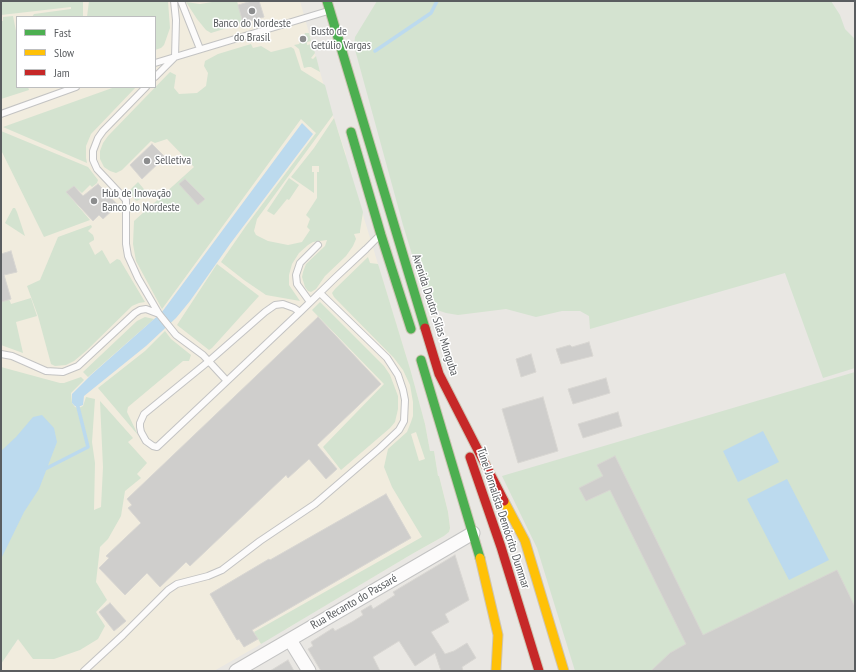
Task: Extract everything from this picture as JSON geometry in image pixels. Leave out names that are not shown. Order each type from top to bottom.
[{"type":"main road","name":"Avenida Doutor Silas Munguba","points":[[327,1],[348,76],[440,374],[525,541],[564,671]]},
{"type":"main road","points":[[348,124],[381,235],[415,340]]},
{"type":"main road","points":[[420,355],[473,533],[506,664]]},
{"type":"main road","name":"Túnel Jornalista Demócrito Dummar","points":[[440,374],[501,547],[539,671]]},
{"type":"main road","points":[[496,671],[498,635]]},
{"type":"street","name":"Rua Recanto do Passaré","points":[[236,671],[473,533]]},
{"type":"street","points":[[290,640],[309,671]]},
{"type":"lane","points":[[156,76],[175,57],[176,20],[174,1]]},
{"type":"lane","points":[[181,1],[200,49]]},
{"type":"lane","points":[[156,63],[330,11]]},
{"type":"lane","points":[[1,114],[73,88]]},
{"type":"lane","points":[[145,88],[103,131],[92,151],[93,160],[97,169],[126,200],[126,244],[128,256],[138,278],[159,314],[176,335],[209,361],[227,381]]},
{"type":"lane","points":[[300,312],[288,305],[275,305],[144,414],[140,423],[141,432],[146,441],[153,446],[157,446],[227,381],[300,312],[310,302],[381,235]]},
{"type":"lane","points":[[310,302],[297,284],[296,275],[300,263],[318,245]]},
{"type":"lane","points":[[84,671],[168,590],[177,584],[208,576],[222,570],[260,541],[315,504],[399,430],[404,421],[404,396],[400,381],[394,369],[379,349],[320,293]]},
{"type":"lane","points":[[1,354],[12,356],[46,371],[63,372],[78,366],[135,313],[140,310],[146,310],[159,314]]},
{"type":"shaded area","points":[[1,1],[300,1],[330,107],[346,154],[345,156],[411,372],[425,424],[430,451],[434,451],[438,476],[448,512],[449,532],[214,671],[1,671],[1,664],[39,608],[1,384]]},
{"type":"green space","points":[[1,1],[83,1],[83,16],[33,16],[34,14],[71,9],[71,7],[1,15]]},
{"type":"green space","points":[[89,1],[168,1],[170,28],[164,45],[156,50],[156,16],[87,16]]},
{"type":"green space","points":[[218,1],[237,1],[243,23],[211,33],[206,30],[197,19],[186,2],[200,4]]},
{"type":"green space","points":[[377,1],[831,1],[840,15],[845,29],[855,39],[855,368],[823,378],[785,273],[590,329],[589,316],[580,311],[562,311],[536,317],[506,309],[458,315],[428,307],[403,225],[354,46],[355,37]]},
{"type":"green space","points":[[13,16],[16,31],[16,88],[28,88],[29,90],[1,99],[1,21],[3,21],[3,17]]},
{"type":"green space","points":[[305,33],[309,33],[311,41],[307,42],[307,45],[312,44],[315,53],[311,58],[313,59],[316,56],[320,72],[311,67],[304,68],[299,49],[294,45],[299,44]]},
{"type":"green space","points":[[251,44],[253,48],[261,46],[271,52],[291,47],[294,49],[301,70],[325,85],[333,115],[257,219],[254,231],[256,235],[268,241],[288,245],[302,242],[310,230],[307,227],[310,219],[306,215],[317,198],[317,172],[319,172],[319,166],[312,166],[312,172],[314,172],[314,193],[291,177],[314,148],[334,118],[363,212],[360,233],[354,234],[356,239],[346,256],[325,276],[316,289],[311,292],[305,287],[302,277],[303,272],[306,264],[325,246],[327,240],[313,242],[299,253],[292,264],[289,275],[289,285],[300,301],[266,295],[221,262],[246,226],[316,133],[301,119],[162,309],[136,261],[133,244],[134,221],[194,167],[167,139],[155,143],[151,141],[122,170],[116,173],[104,167],[100,159],[100,151],[108,136],[170,72],[176,75],[174,88],[179,94],[197,93],[206,86],[208,73],[204,66],[205,61],[218,54]]},
{"type":"green space","points":[[112,88],[135,88],[91,134],[86,146],[87,163],[3,127]]},
{"type":"green space","points":[[1,131],[88,167],[98,180],[97,183],[92,187],[90,185],[82,193],[74,186],[66,192],[90,220],[44,237],[1,150]]},
{"type":"green space","points":[[289,178],[299,185],[289,200],[287,199],[274,215],[267,211]]},
{"type":"green space","points":[[138,182],[148,194],[137,201],[129,191]]},
{"type":"green space","points":[[13,208],[15,208],[17,212],[25,236],[5,223]]},
{"type":"green space","points":[[91,225],[92,227],[88,231],[93,235],[94,240],[89,243],[95,255],[102,250],[110,264],[117,259],[120,260],[145,302],[132,306],[74,361],[66,365],[55,366],[51,364],[38,316],[27,286],[40,280],[58,237]]},
{"type":"green space","points":[[368,257],[370,263],[378,264],[411,372],[425,424],[430,451],[434,451],[438,476],[448,512],[450,528],[449,532],[444,536],[261,644],[254,632],[422,537],[392,487],[384,467],[388,449],[407,432],[413,416],[413,402],[410,385],[403,370],[394,358],[334,297],[332,293]],"holes":[[[416,432],[425,459],[419,461],[411,434]]]},
{"type":"green space","points":[[217,264],[259,296],[209,350],[177,325]]},
{"type":"green space","points":[[31,298],[37,316],[16,322],[23,353],[1,345],[1,302],[9,299],[11,304]]},
{"type":"green space","points":[[320,302],[384,366],[390,375],[398,396],[398,409],[395,422],[341,470],[323,447],[384,384],[312,310]]},
{"type":"green space","points":[[145,317],[154,319],[88,377],[83,372],[137,321]]},
{"type":"green space","points":[[165,331],[171,339],[191,355],[189,361],[183,361],[128,407],[127,412],[138,435],[98,388],[145,351]]},
{"type":"green space","points":[[1,367],[60,383],[81,377],[84,380],[71,393],[72,403],[75,407],[79,408],[83,406],[86,397],[95,399],[92,442],[95,463],[94,510],[101,507],[103,467],[100,401],[133,438],[128,442],[147,463],[137,474],[141,478],[125,491],[121,516],[108,539],[100,547],[96,582],[107,600],[96,612],[105,626],[98,639],[80,650],[54,659],[33,659],[18,639],[1,664]]},
{"type":"green space","points":[[855,372],[855,671],[575,671],[537,548],[502,476]]},
{"type":"water","points":[[302,123],[313,134],[230,244],[190,301],[176,318],[146,346],[84,396],[83,405],[78,407],[75,406],[72,403],[72,394],[91,375],[162,312]]},
{"type":"water","points":[[42,415],[54,428],[57,442],[39,489],[24,512],[1,559],[1,451],[16,437],[33,417]]},
{"type":"water","points":[[763,431],[779,462],[738,482],[723,451]]},
{"type":"water","points":[[787,479],[829,560],[789,580],[747,499]]},
{"type":"building","points":[[252,1],[259,1],[264,17],[243,23],[238,5]]},
{"type":"building","name":"Selletiva","points":[[152,144],[165,157],[142,179],[130,165]]},
{"type":"building","points":[[185,179],[205,199],[198,205],[179,184]]},
{"type":"building","name":"Hub de Inovação Banco do Nordeste","points":[[98,184],[118,205],[103,219],[99,215],[93,221],[66,192],[74,186],[83,196]]},
{"type":"building","points":[[11,251],[17,272],[4,275],[11,299],[1,302],[1,254]]},
{"type":"building","points":[[318,317],[381,384],[317,445],[337,469],[326,479],[309,459],[288,478],[286,475],[190,566],[186,562],[160,587],[147,573],[125,595],[99,568],[109,558],[106,556],[141,523],[128,508],[132,505],[127,499]]},
{"type":"building","points":[[589,342],[593,356],[561,364],[556,349],[570,345],[572,347]]},
{"type":"building","points":[[531,354],[536,372],[521,377],[516,359]]},
{"type":"building","points":[[606,378],[610,393],[573,404],[568,389]]},
{"type":"building","points":[[543,397],[558,451],[518,463],[502,409]]},
{"type":"building","points":[[618,412],[622,426],[583,438],[578,424]]},
{"type":"building","points":[[615,456],[703,635],[837,570],[855,607],[855,671],[651,671],[670,653],[686,644],[610,490],[586,501],[579,488],[603,476],[597,465]]},
{"type":"building","points":[[386,494],[411,538],[252,630],[258,639],[244,647],[239,639],[237,640],[210,594],[269,559],[270,560]]},
{"type":"building","points":[[455,555],[469,600],[445,614],[449,622],[431,632],[445,654],[454,651],[467,643],[476,658],[462,667],[463,671],[441,671],[435,653],[415,666],[399,641],[373,657],[380,671],[321,671],[308,649],[313,646],[311,642],[333,628],[335,631],[352,622],[363,615],[361,611],[371,605],[373,609],[395,595],[393,592]]},
{"type":"building","points":[[110,603],[126,621],[114,631],[99,612]]},
{"type":"building","points":[[288,660],[294,671],[270,671]]},
{"type":"waterway","points":[[375,51],[431,13],[437,1]]},
{"type":"waterway","points":[[45,469],[88,447],[77,403]]},
{"type":"traffic: fast","points":[[327,1],[425,328]]},
{"type":"traffic: fast","points":[[351,132],[381,235],[411,329]]},
{"type":"traffic: fast","points":[[421,360],[480,558]]},
{"type":"traffic: slow","points":[[504,501],[525,541],[564,671]]},
{"type":"traffic: slow","points":[[480,558],[498,635],[496,671]]},
{"type":"traffic: jam","points":[[425,328],[439,374],[504,501]]},
{"type":"traffic: jam","points":[[470,457],[501,547],[539,671]]},
{"type":"place","name":"Banco do Nordeste do Brasil","points":[[252,11]]},
{"type":"place","name":"Busto de Getúlio Vargas","points":[[303,39]]},
{"type":"place","name":"Selletiva","points":[[147,161]]},
{"type":"place","name":"Hub de Inovação Banco do Nordeste","points":[[94,201]]}]
